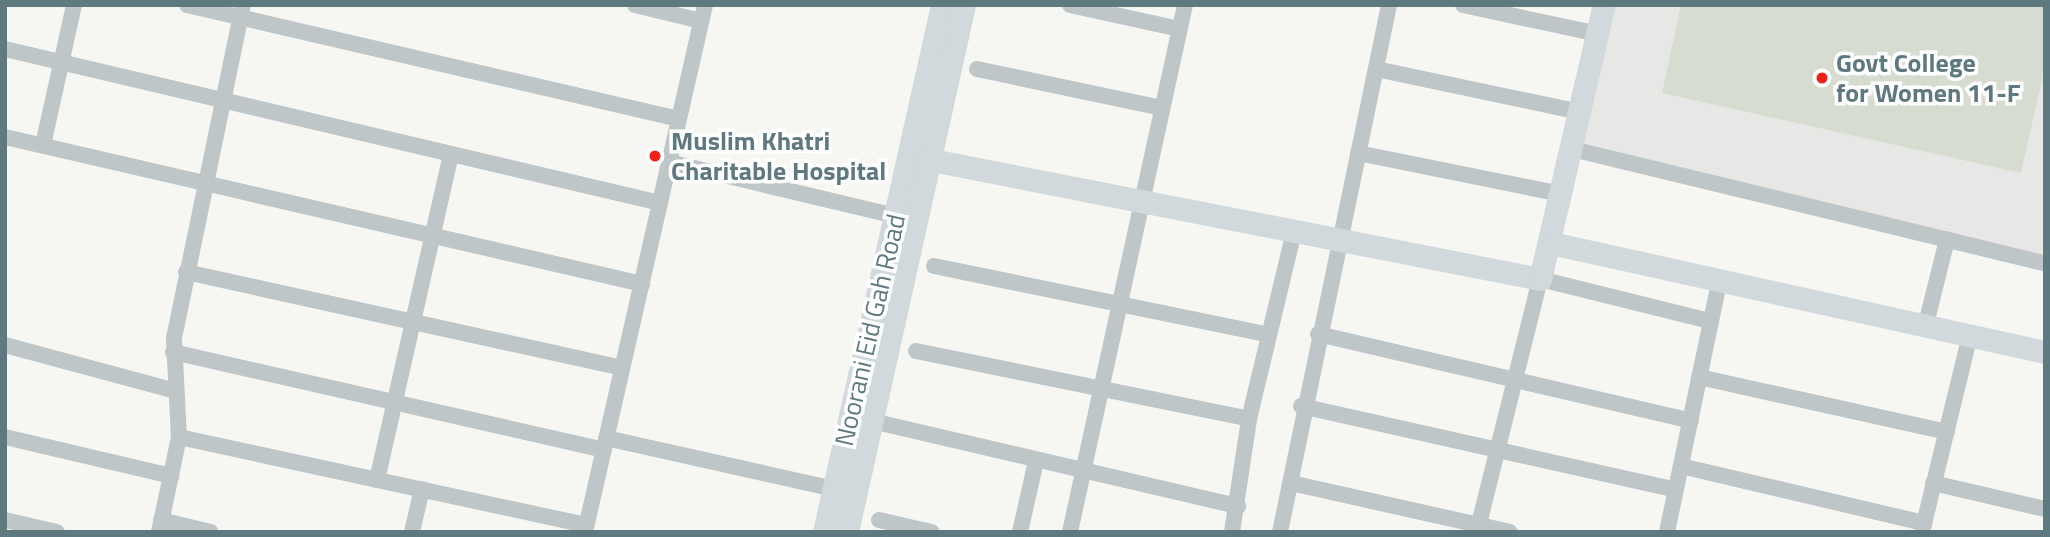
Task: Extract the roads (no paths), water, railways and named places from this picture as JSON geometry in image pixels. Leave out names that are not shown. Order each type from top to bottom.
[{"type":"street","points":[[43,145],[74,5]]},
{"type":"street","points":[[187,5],[242,12],[679,120]]},
{"type":"street","points":[[179,438],[422,489],[586,528],[703,13],[635,5]]},
{"type":"street","name":"Noorani Eid Gah Road","points":[[847,532],[872,421],[920,157],[942,5]]},
{"type":"street","name":"Noorani Eid Gah Road","points":[[824,532],[895,216],[920,157],[964,5]]},
{"type":"street","points":[[1070,5],[1180,29]]},
{"type":"street","points":[[1070,532],[1185,5]]},
{"type":"street","points":[[1280,532],[1301,406],[1389,5]]},
{"type":"street","points":[[1463,5],[1598,34]]},
{"type":"street","points":[[1478,529],[1551,243],[1604,5]]},
{"type":"street","points":[[211,532],[160,526],[179,438],[172,390],[173,352],[202,180],[242,12]]},
{"type":"street","points":[[5,49],[660,203]]},
{"type":"street","points":[[977,69],[1162,108]]},
{"type":"street","points":[[1376,69],[1580,112]]},
{"type":"street","points":[[5,137],[202,180],[642,284]]},
{"type":"street","points":[[1572,149],[2045,263]]},
{"type":"street","points":[[1358,153],[1562,194]]},
{"type":"street","points":[[377,480],[451,154]]},
{"type":"street","points":[[920,157],[1339,242],[1540,279],[1710,321]]},
{"type":"street","points":[[669,162],[895,216]]},
{"type":"street","points":[[1232,532],[1249,419],[1294,232]]},
{"type":"street","points":[[1926,324],[1947,240]]},
{"type":"street","points":[[1551,243],[1720,278],[2045,352]]},
{"type":"street","points":[[934,266],[1269,335]]},
{"type":"street","points":[[186,272],[622,368]]},
{"type":"street","points":[[1667,532],[1720,278]]},
{"type":"street","points":[[1318,334],[1691,421]]},
{"type":"street","points":[[1681,466],[1923,527],[1970,335]]},
{"type":"street","points":[[5,345],[172,390]]},
{"type":"street","points":[[916,351],[1249,419]]},
{"type":"street","points":[[173,352],[396,402],[834,489]]},
{"type":"street","points":[[1699,377],[1947,432]]},
{"type":"street","points":[[1301,406],[1676,490]]},
{"type":"street","points":[[872,421],[1238,506]]},
{"type":"street","points":[[5,437],[171,476]]},
{"type":"street","points":[[1020,532],[1037,461]]},
{"type":"street","points":[[1933,482],[2045,509]]},
{"type":"street","points":[[1290,483],[1478,529],[1510,532]]},
{"type":"street","points":[[412,532],[422,489]]},
{"type":"street","points":[[5,520],[57,532]]},
{"type":"street","points":[[879,520],[932,532]]},
{"type":"place","name":"Govt College for Women 11-F","points":[[1822,78]]},
{"type":"place","name":"Muslim Khatri Charitable Hospital","points":[[655,156]]}]
